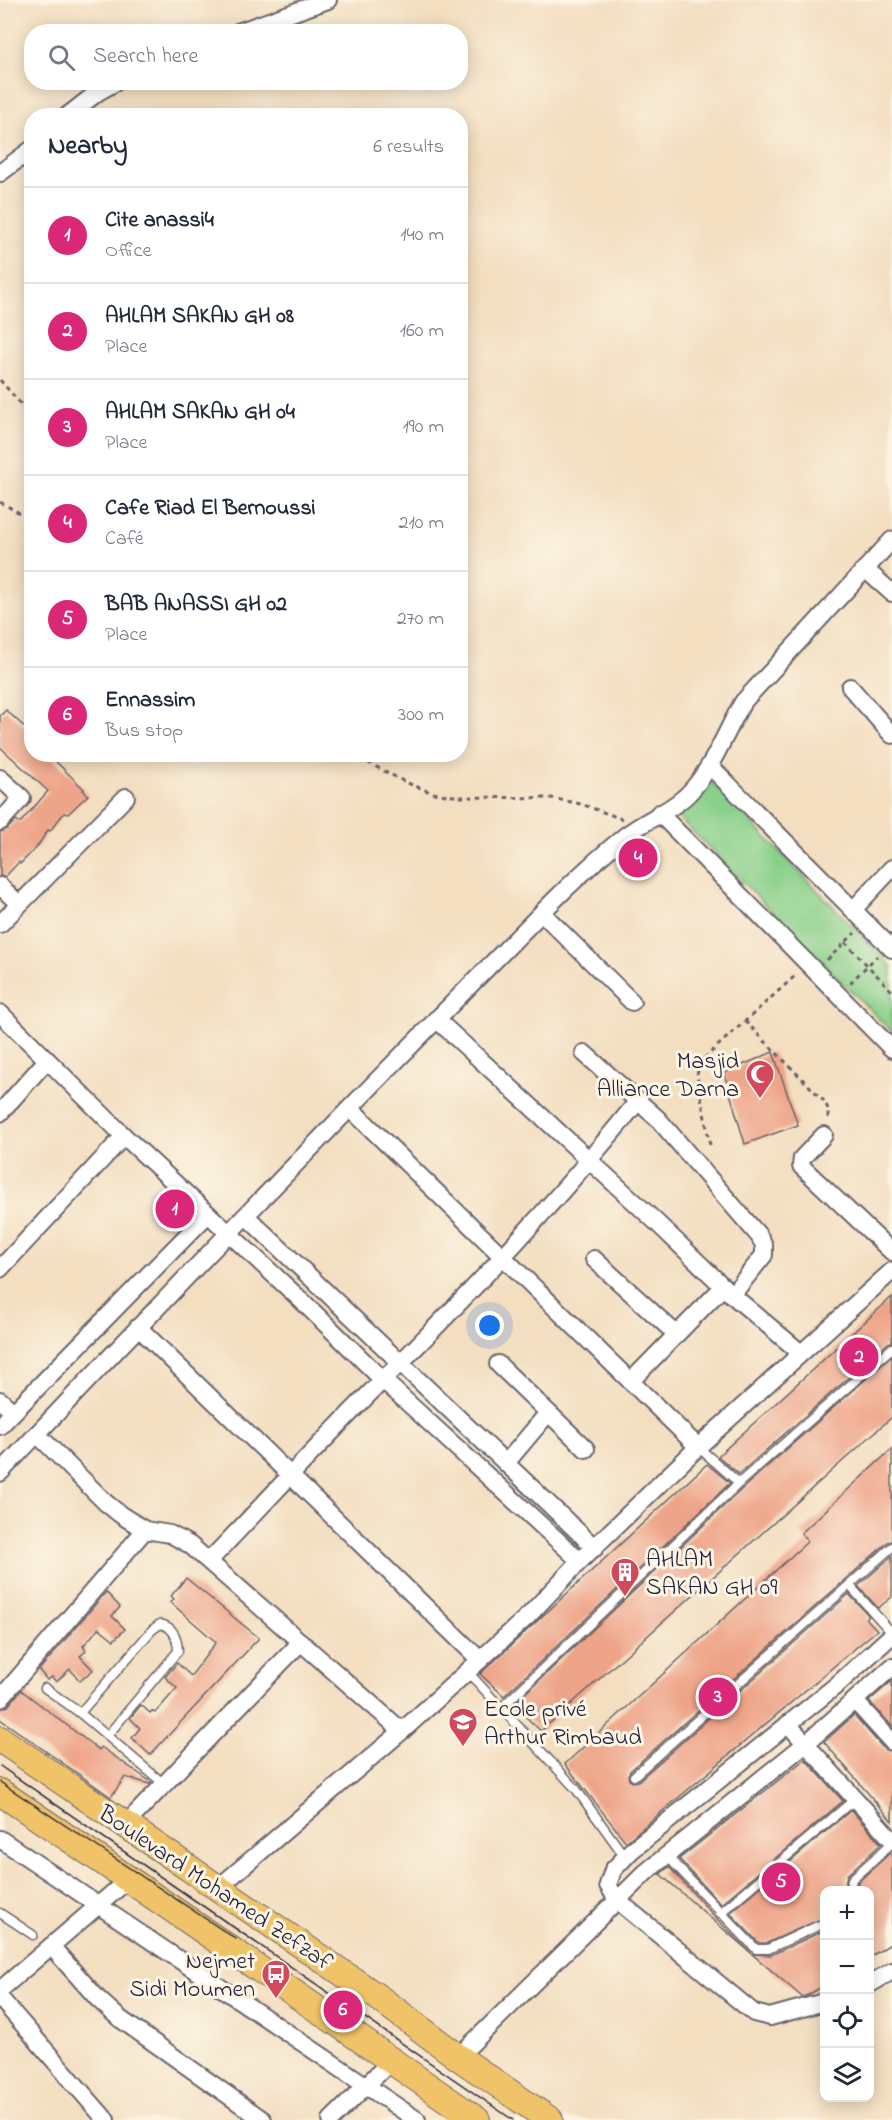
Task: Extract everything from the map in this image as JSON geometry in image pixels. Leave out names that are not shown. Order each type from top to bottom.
[{"type":"main road","name":"Boulevard Mohamed Zefzaf","points":[[0,1739],[379,1998],[458,2058],[550,2120]]},
{"type":"main road","name":"Boulevard Mohamed Zefzaf","points":[[0,1792],[130,1878],[390,2062],[477,2120]]},
{"type":"street","points":[[260,24],[328,0]]},
{"type":"street","points":[[77,108],[102,90]]},
{"type":"street","points":[[0,173],[24,155]]},
{"type":"street","points":[[0,1473],[436,1019],[542,913],[605,852],[637,826],[687,795],[710,766],[743,702],[892,540]]},
{"type":"street","points":[[865,568],[892,593]]},
{"type":"street","points":[[849,687],[890,727]]},
{"type":"street","points":[[710,766],[853,910],[886,951]]},
{"type":"street","points":[[0,778],[22,798],[0,822]]},
{"type":"street","points":[[0,924],[126,797]]},
{"type":"street","points":[[659,813],[892,1049]]},
{"type":"street","points":[[853,910],[892,867]]},
{"type":"street","points":[[0,886],[19,904]]},
{"type":"street","points":[[542,913],[632,1002]]},
{"type":"street","points":[[0,1013],[124,1136],[302,1301],[383,1380],[580,1561]]},
{"type":"street","points":[[436,1019],[728,1291],[801,1353]]},
{"type":"street","points":[[584,1053],[658,1119],[765,1245],[764,1255],[728,1291],[676,1335],[631,1381]]},
{"type":"street","points":[[0,1113],[47,1060]]},
{"type":"street","points":[[209,1561],[502,1256],[590,1161],[638,1101]]},
{"type":"street","points":[[351,1109],[698,1447]]},
{"type":"street","points":[[824,1135],[802,1158],[801,1166],[892,1252]]},
{"type":"street","points":[[0,1269],[124,1136]]},
{"type":"street","points":[[0,1426],[208,1214]]},
{"type":"street","points":[[246,1216],[595,1548]]},
{"type":"street","points":[[594,1259],[676,1335]]},
{"type":"street","points":[[218,1888],[402,1731],[474,1666],[529,1615],[580,1561],[698,1447],[892,1271]]},
{"type":"street","points":[[138,1327],[291,1475],[474,1666]]},
{"type":"street","points":[[498,1364],[586,1449]]},
{"type":"street","points":[[0,1400],[13,1412]]},
{"type":"street","points":[[506,1463],[548,1413]]},
{"type":"street","points":[[37,1434],[106,1503],[145,1530],[170,1534],[190,1545],[402,1731]]},
{"type":"street","points":[[0,1699],[145,1530]]},
{"type":"street","points":[[820,2003],[770,2017],[754,2013],[617,1900],[608,1885],[613,1870],[625,1857],[838,1684],[892,1634]]},
{"type":"street","points":[[125,1825],[301,1642]]},
{"type":"street","points":[[458,2058],[617,1900],[666,1855],[805,1744],[892,1667]]},
{"type":"street","points":[[855,1701],[892,1742]]},
{"type":"street","points":[[788,1724],[892,1842]]},
{"type":"street","points":[[0,1839],[417,2120]]},
{"type":"street","points":[[0,1990],[130,1878]]},
{"type":"street","points":[[51,1946],[98,1999],[119,2018],[263,2120]]},
{"type":"street","points":[[874,1982],[892,1971]]},
{"type":"street","points":[[0,1998],[106,2120]]},
{"type":"street","points":[[331,2120],[390,2062]]},
{"type":"lane","points":[[502,1707],[739,1483],[892,1348]]},
{"type":"lane","points":[[698,1447],[739,1483]]},
{"type":"lane","points":[[634,1776],[892,1548]]},
{"type":"lane","points":[[850,1586],[892,1634]]},
{"type":"lane","points":[[80,1713],[152,1630],[160,1624],[169,1626],[177,1637],[178,1651],[107,1736]]},
{"type":"lane","points":[[474,1666],[502,1707],[576,1789],[625,1857]]},
{"type":"lane","points":[[45,1688],[80,1713],[164,1784]]},
{"type":"lane","points":[[720,1913],[855,1799]]},
{"type":"lane","points":[[851,1886],[852,1879],[892,1842]]},
{"type":"lane","points":[[666,1855],[756,1949],[768,1949],[820,1925]]},
{"type":"lane","points":[[0,1913],[33,1935]]},
{"type":"path","points":[[0,380],[24,408]]},
{"type":"path","points":[[0,502],[24,516]]},
{"type":"path","points":[[367,762],[405,782],[433,793],[461,797],[551,798],[581,804],[637,826]]},
{"type":"path","points":[[826,960],[858,930]]},
{"type":"path","points":[[845,942],[892,991]]},
{"type":"path","points":[[849,983],[886,951]]},
{"type":"path","points":[[710,1145],[697,1068],[704,1058],[809,964]]},
{"type":"path","points":[[745,1021],[825,1102],[829,1116],[824,1135]]},
{"type":"green space","points":[[712,782],[892,967],[892,1032],[678,817]]},
{"type":"building","points":[[6,710],[24,727],[24,762],[56,762],[88,795],[68,814],[64,813],[50,831],[48,830],[37,847],[5,877],[0,876],[0,832],[16,820],[20,823],[48,791],[0,747],[0,716]]},
{"type":"building","name":"Masjid Alliance Darna","points":[[773,1052],[798,1125],[745,1144],[724,1073]]},
{"type":"building","points":[[892,1297],[892,1342],[888,1343],[739,1474],[718,1456]]},
{"type":"building","points":[[892,1356],[892,1417],[541,1731],[513,1705],[743,1488]]},
{"type":"building","points":[[892,1449],[892,1541],[888,1542],[630,1771],[629,1780],[638,1781],[849,1594],[869,1616],[866,1618],[877,1630],[626,1842],[565,1764],[808,1541],[801,1533]]},
{"type":"building","points":[[707,1464],[730,1483],[504,1696],[480,1674]]},
{"type":"building","points":[[892,1556],[892,1597],[878,1608],[858,1586]]},
{"type":"building","points":[[186,1578],[259,1638],[150,1755],[132,1738],[140,1728],[130,1718],[141,1705],[150,1713],[152,1711],[155,1713],[177,1688],[165,1677],[177,1663],[191,1676],[216,1642],[170,1602],[174,1599],[171,1596]]},
{"type":"building","points":[[106,1592],[120,1607],[112,1616],[125,1629],[114,1640],[99,1628],[83,1646],[86,1651],[80,1656],[93,1670],[80,1681],[70,1669],[56,1682],[52,1677],[47,1680],[39,1670]]},
{"type":"building","points":[[892,1681],[892,1726],[869,1701]]},
{"type":"building","points":[[21,1690],[99,1750],[101,1747],[151,1782],[150,1784],[125,1777],[111,1797],[0,1719],[0,1709],[8,1706]]},
{"type":"building","points":[[854,1715],[884,1749],[892,1752],[892,1821],[824,1742]]},
{"type":"building","points":[[805,1759],[843,1801],[721,1904],[679,1859]]},
{"type":"building","points":[[851,1810],[881,1844],[847,1875],[845,1886],[820,1886],[820,1919],[767,1943],[759,1943],[730,1913]]},
{"type":"building","points":[[890,1853],[892,1855],[892,1943],[874,1954],[874,1886],[857,1886],[858,1882]]},
{"type":"building","points":[[669,1867],[716,1918],[751,1953],[660,1874]]},
{"type":"building","points":[[820,1932],[820,1988],[802,1997],[752,1954],[771,1955]]},
{"type":"tram line","points":[[0,1766],[513,2120]]},
{"type":"tram line","points":[[0,1782],[236,1939]]},
{"type":"place","name":"Cafe Riad El Bernoussi","points":[[638,858]]},
{"type":"place","name":"Masjid Alliance Darna","points":[[760,1100]]},
{"type":"place","name":"Cite anassi4","points":[[175,1209]]},
{"type":"place","name":"AHLAM SAKAN GH 08","points":[[859,1357]]},
{"type":"place","name":"AHLAM SAKAN GH 09","points":[[625,1598]]},
{"type":"place","name":"AHLAM SAKAN GH 04","points":[[718,1697]]},
{"type":"place","name":"Ecole privé Arthur Rimbaud","points":[[463,1748]]},
{"type":"place","name":"BAB ANASSI GH 02","points":[[781,1882]]},
{"type":"place","name":"Nejmet Sidi Moumen","points":[[276,2000]]},
{"type":"place","name":"Ennassim","points":[[343,2010]]}]
